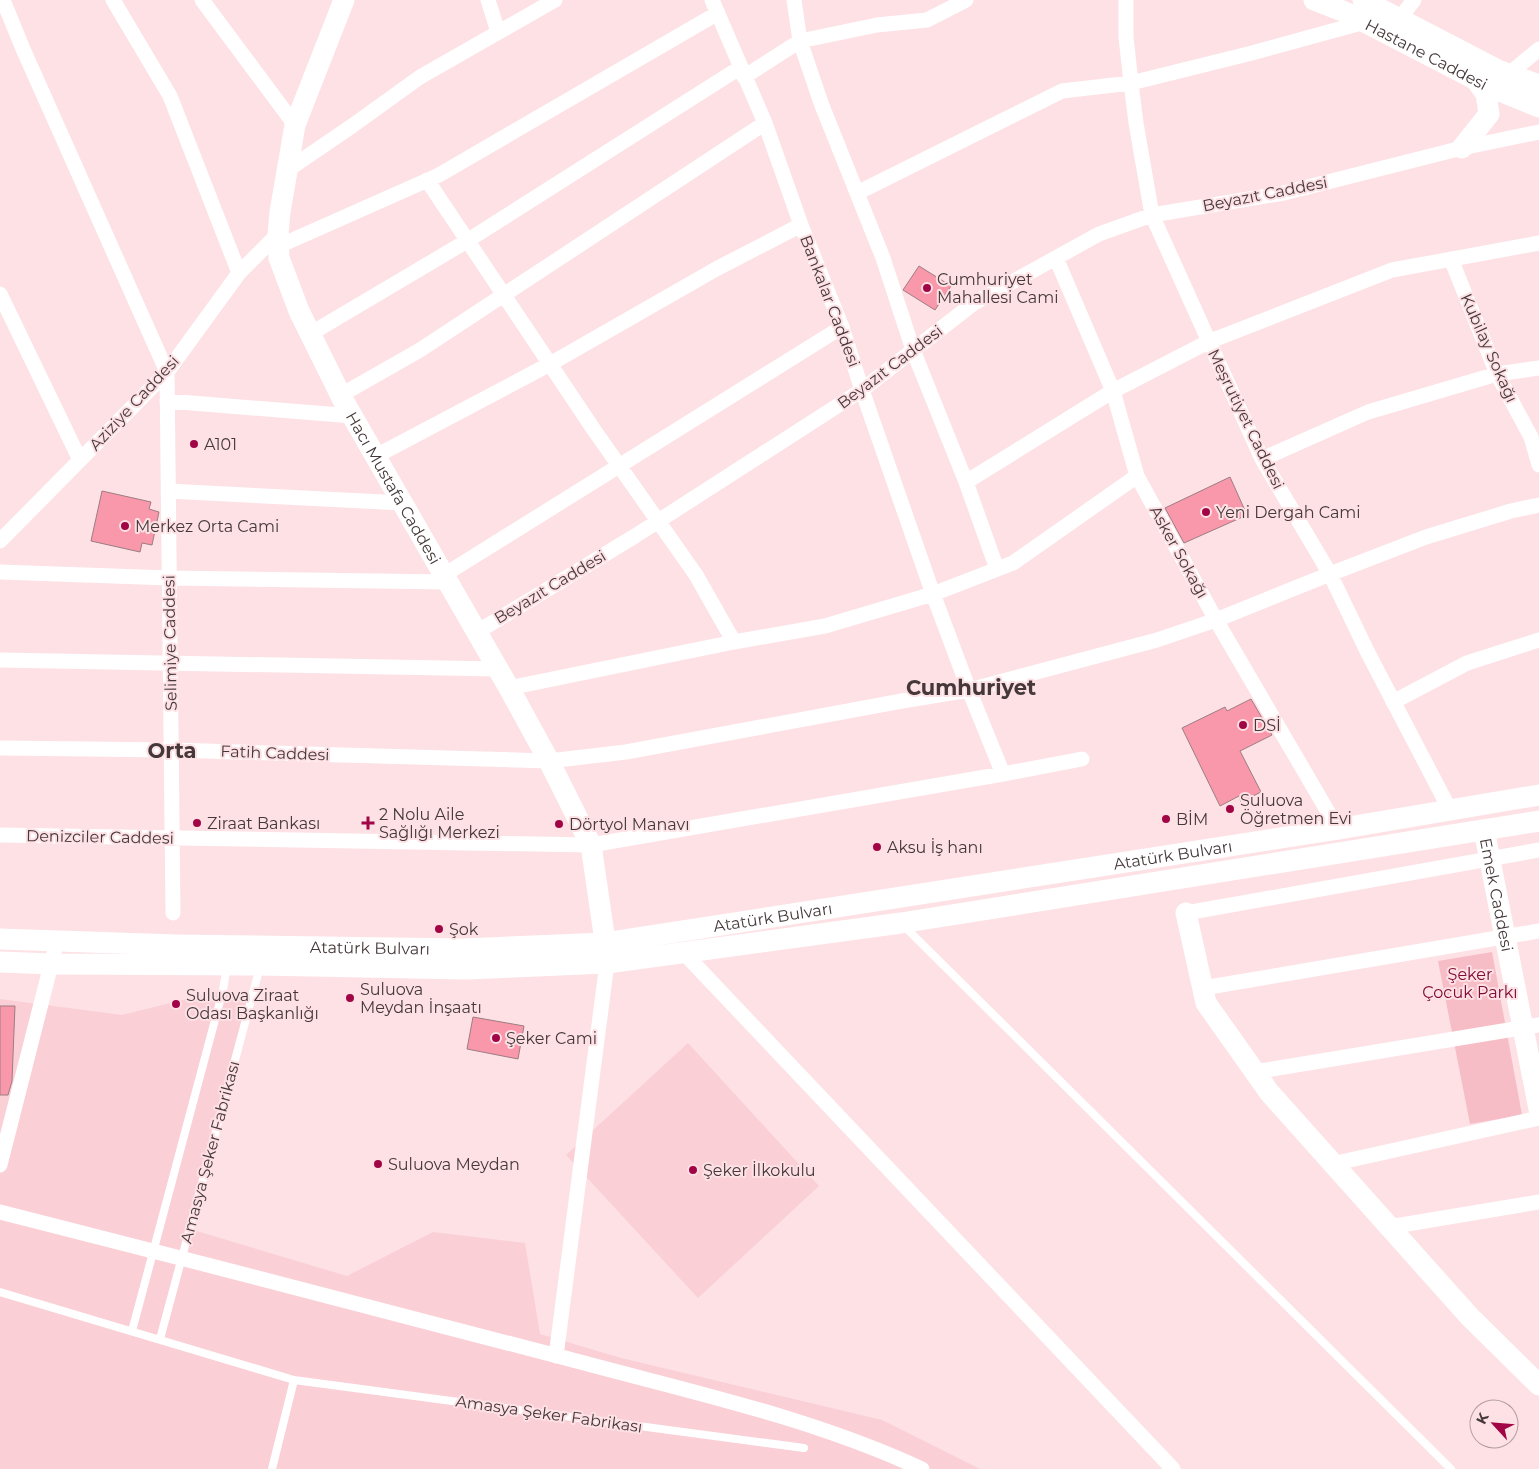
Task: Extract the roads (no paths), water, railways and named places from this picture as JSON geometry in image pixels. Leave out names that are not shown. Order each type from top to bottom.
[{"type":"main road","name":"Hacı Mustafa Caddesi","points":[[344,0],[295,125],[286,171],[278,240],[279,258],[299,311],[341,395],[550,761],[591,845],[606,953]]},
{"type":"main road","name":"Hastane Caddesi","points":[[1314,0],[1365,22],[1476,80],[1539,107]]},
{"type":"main road","name":"Hastane Caddesi","points":[[1363,0],[1509,74],[1539,85]]},
{"type":"main road","points":[[1462,148],[1489,114],[1486,94],[1476,80]]},
{"type":"main road","name":"Atatürk Bulvarı","points":[[0,962],[466,969],[606,953],[1539,795]]},
{"type":"main road","name":"Atatürk Bulvarı","points":[[0,939],[176,945],[606,953],[683,952],[901,923],[1539,821]]},
{"type":"main road","name":"Emek Caddesi","points":[[1484,830],[1505,936],[1531,1027],[1539,1108]]},
{"type":"main road","points":[[1186,913],[1206,1003],[1254,1072],[1332,1164],[1469,1316],[1539,1385]]},
{"type":"street","points":[[3,0],[53,118],[167,372]]},
{"type":"street","points":[[113,0],[170,96],[239,273]]},
{"type":"street","points":[[202,0],[295,125]]},
{"type":"street","points":[[488,0],[498,32]]},
{"type":"street","points":[[286,171],[420,77],[555,0]]},
{"type":"street","points":[[794,0],[800,41],[821,103],[883,258],[913,350],[966,482],[997,569]]},
{"type":"street","points":[[310,334],[742,72],[800,41],[877,25],[927,20],[966,0]]},
{"type":"street","name":"Meşrutiyet Caddesi","points":[[1126,0],[1126,37],[1131,83],[1152,215],[1262,459],[1330,574],[1393,702],[1450,810]]},
{"type":"street","points":[[1399,18],[1414,0]]},
{"type":"street","points":[[278,240],[427,180],[447,170],[715,7]]},
{"type":"street","name":"Bankalar Caddesi","points":[[715,7],[765,123],[801,225],[842,327],[933,594],[1002,774]]},
{"type":"street","points":[[857,193],[1062,91],[1131,83],[1365,22]]},
{"type":"street","points":[[1509,74],[1539,49]]},
{"type":"street","points":[[341,395],[420,350],[765,123]]},
{"type":"street","name":"Beyazıt Caddesi","points":[[477,632],[657,522],[862,390],[974,303],[1099,234],[1152,215],[1284,193],[1462,148],[1539,132]]},
{"type":"street","points":[[427,180],[657,522],[696,575],[734,642]]},
{"type":"street","points":[[376,456],[550,364],[716,269],[801,225]]},
{"type":"street","name":"Aziziye Caddesi","points":[[0,541],[167,372],[239,273],[278,240]]},
{"type":"street","points":[[966,482],[1113,391],[1208,342],[1392,270],[1539,243]]},
{"type":"street","name":"Asker Sokağı","points":[[1056,258],[1113,391],[1137,476],[1216,620],[1338,829]]},
{"type":"street","name":"Kubilay Sokağı","points":[[1451,259],[1497,374],[1531,437],[1539,465]]},
{"type":"street","points":[[0,294],[80,460]]},
{"type":"street","points":[[0,572],[169,578],[446,579],[620,466],[842,327]]},
{"type":"street","points":[[1262,459],[1368,412],[1497,374],[1539,368]]},
{"type":"street","name":"Selimiye Caddesi","points":[[167,372],[173,913]]},
{"type":"street","points":[[168,402],[353,416]]},
{"type":"street","points":[[509,688],[734,642],[825,626],[933,594],[1012,563],[1137,476]]},
{"type":"street","points":[[168,491],[403,504]]},
{"type":"street","name":"Fatih Caddesi","points":[[0,748],[171,750],[550,761],[626,752],[969,690],[1157,640],[1216,620],[1426,537],[1512,511],[1539,505]]},
{"type":"street","points":[[1393,702],[1467,663],[1539,640]]},
{"type":"street","points":[[0,660],[498,669]]},
{"type":"street","name":"Denizciler Caddesi","points":[[0,835],[591,845],[1002,774],[1082,758]]},
{"type":"street","points":[[1186,913],[1539,850]]},
{"type":"street","points":[[1203,988],[1539,931]]},
{"type":"street","points":[[0,1165],[57,941]]},
{"type":"street","points":[[683,952],[1173,1469]]},
{"type":"street","points":[[556,1356],[606,953]]},
{"type":"street","points":[[1254,1072],[1531,1027]]},
{"type":"street","points":[[1332,1164],[1539,1118]]},
{"type":"street","points":[[1389,1227],[1539,1202]]},
{"type":"street","points":[[0,1212],[182,1258],[796,1420],[870,1446],[922,1469]]},
{"type":"lane","points":[[901,923],[1451,1469]]},
{"type":"lane","name":"Amasya Şeker Fabrikası","points":[[132,1331],[223,990],[227,964]]},
{"type":"lane","name":"Amasya Şeker Fabrikası","points":[[160,1339],[260,965]]},
{"type":"lane","name":"Amasya Şeker Fabrikası","points":[[0,1292],[294,1380],[804,1448]]},
{"type":"lane","points":[[272,1469],[294,1380]]},
{"type":"place","name":"Cumhuriyet Mahallesi Cami","points":[[927,288]]},
{"type":"place","name":"A101","points":[[194,444]]},
{"type":"place","name":"Yeni Dergah Cami","points":[[1206,512]]},
{"type":"place","name":"Merkez Orta Cami","points":[[125,526]]},
{"type":"place","name":"DSİ","points":[[1243,725]]},
{"type":"place","name":"Suluova Öğretmen Evi","points":[[1230,809]]},
{"type":"place","name":"BİM","points":[[1166,819]]},
{"type":"place","name":"Ziraat Bankası","points":[[197,823]]},
{"type":"place","name":"2 Nolu Aile Sağlığı Merkezi","points":[[368,823]]},
{"type":"place","name":"Dörtyol Manavı","points":[[559,824]]},
{"type":"place","name":"Aksu İş hanı","points":[[877,847]]},
{"type":"place","name":"Şok","points":[[439,929]]},
{"type":"place","name":"Suluova Meydan İnşaatı","points":[[350,998]]},
{"type":"place","name":"Suluova Ziraat Odası Başkanlığı","points":[[176,1004]]},
{"type":"place","name":"Şeker Cami","points":[[496,1038]]},
{"type":"place","name":"Suluova Meydan","points":[[378,1164]]},
{"type":"place","name":"Şeker İlkokulu","points":[[693,1170]]},
{"type":"district","name":"Cumhuriyet","points":[[971,687]]},
{"type":"district","name":"Orta","points":[[172,750]]},
{"type":"park label","name":"Şeker Çocuk Parkı","points":[[1470,983]]}]
